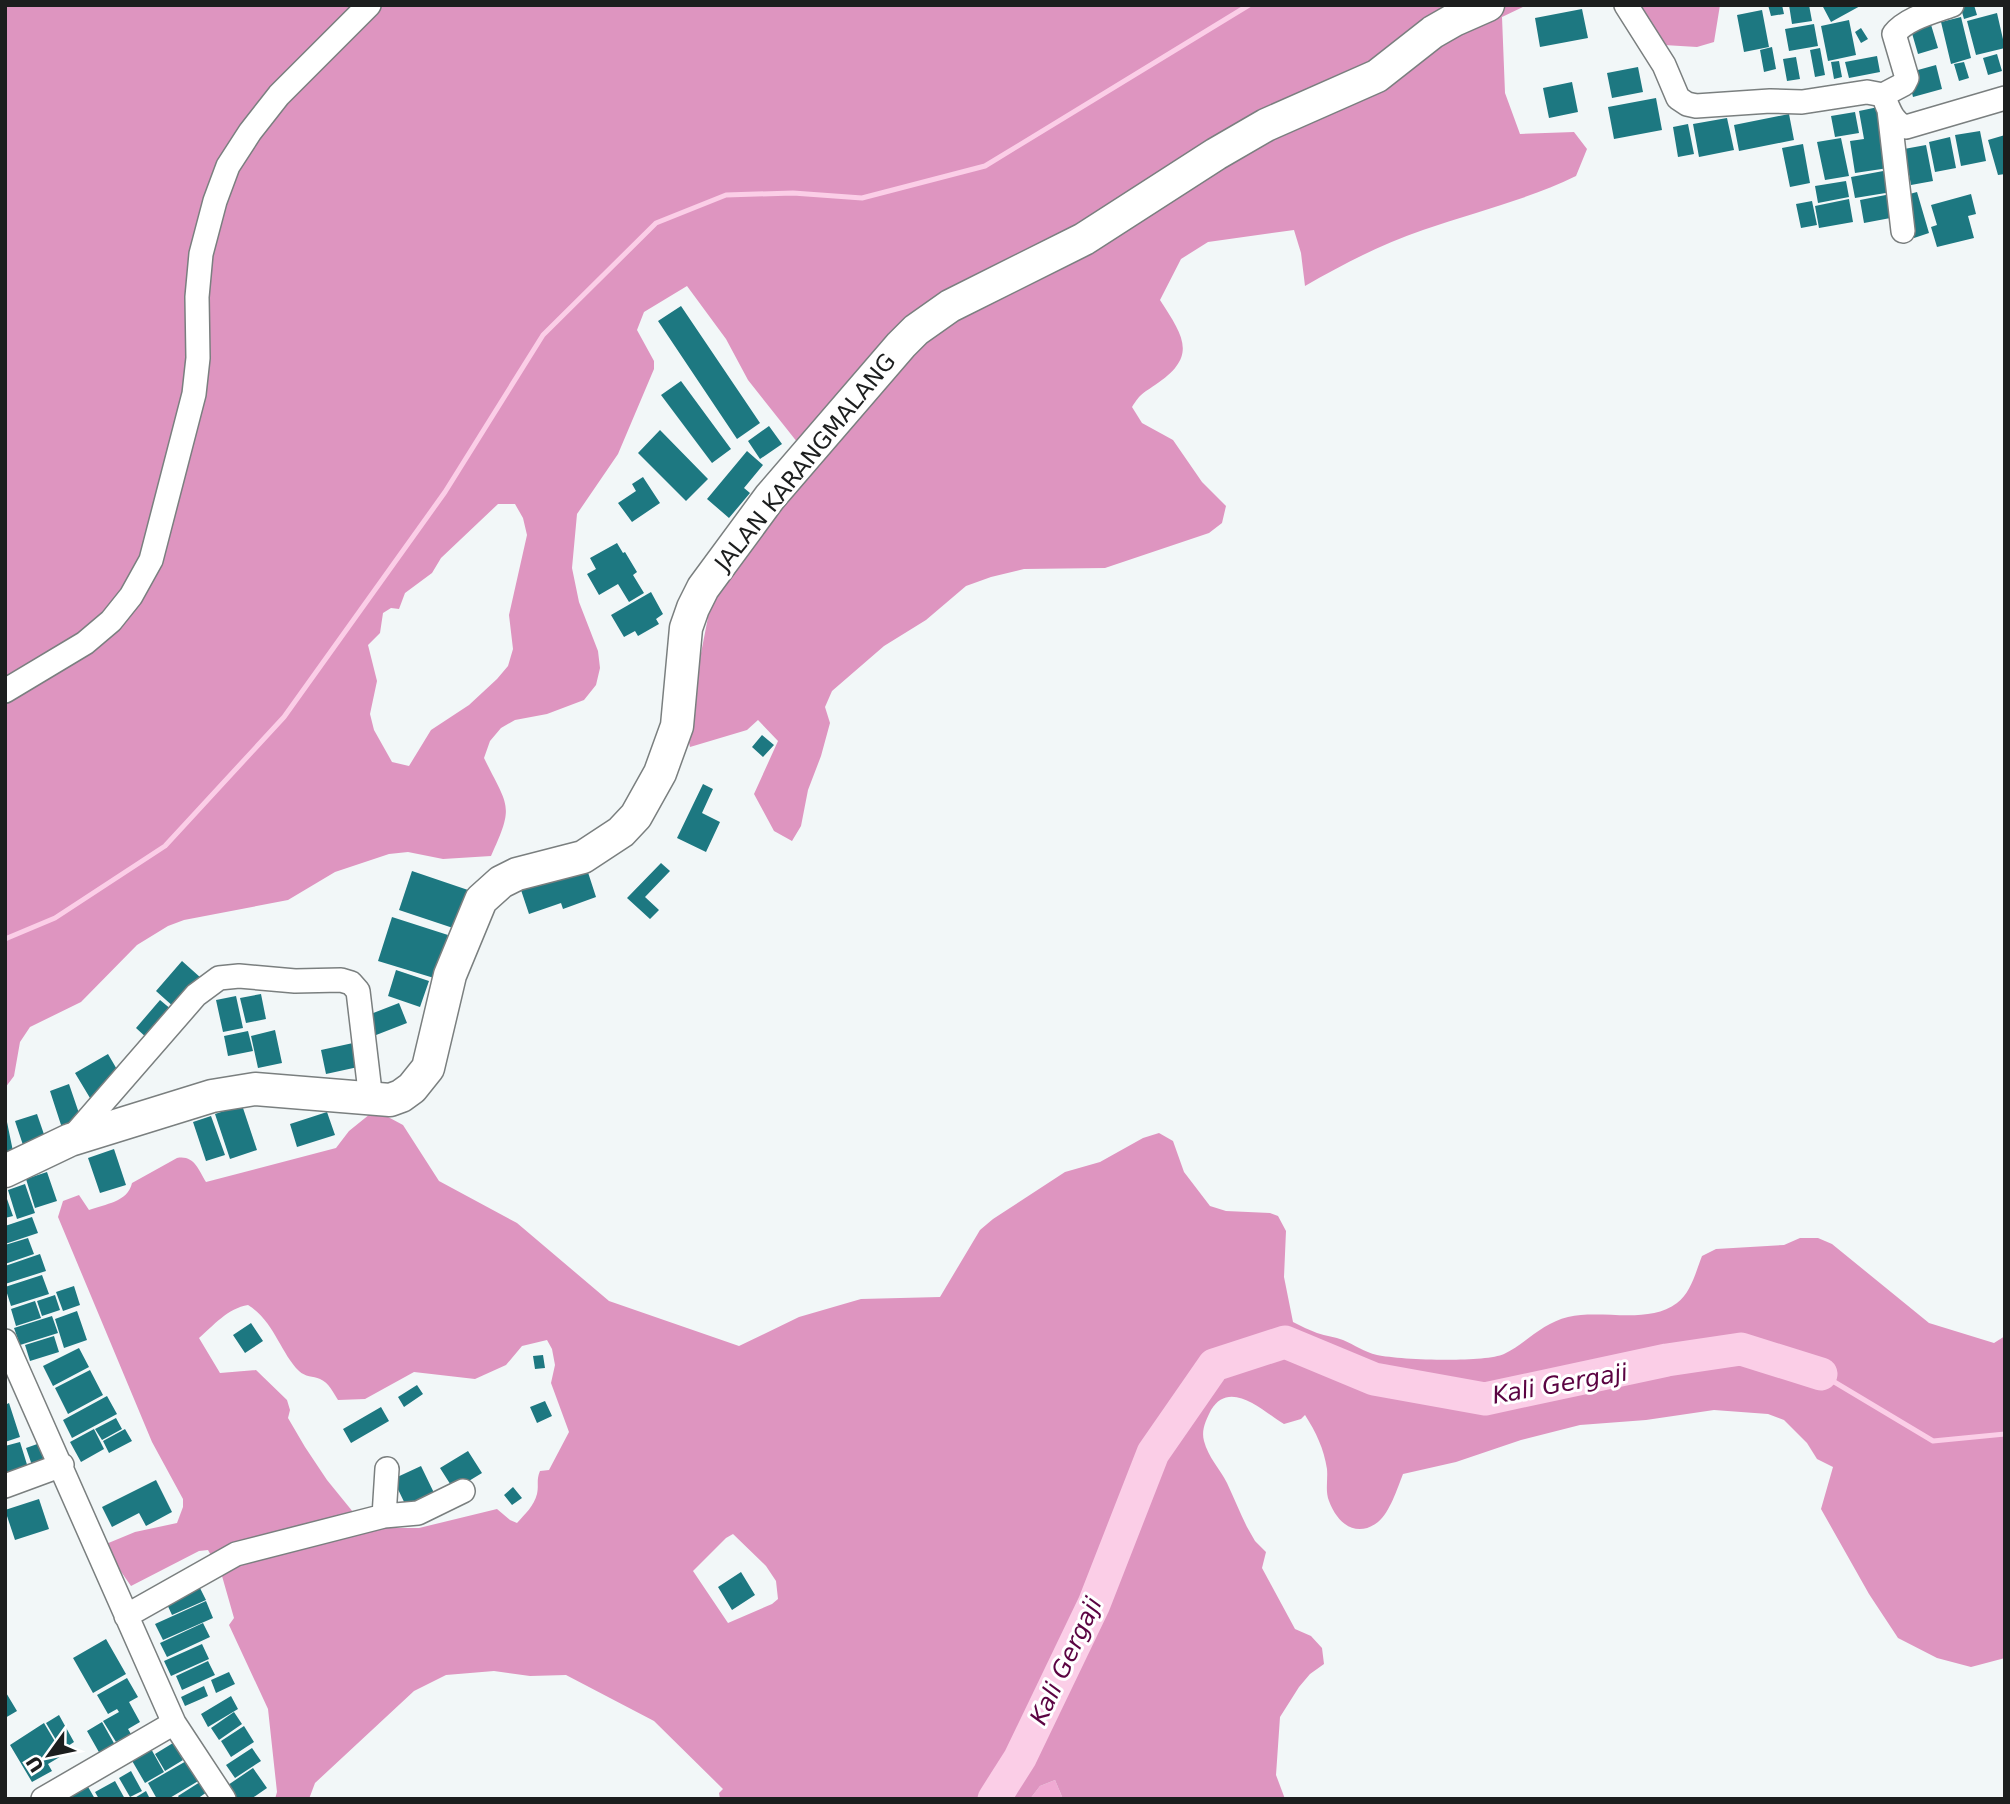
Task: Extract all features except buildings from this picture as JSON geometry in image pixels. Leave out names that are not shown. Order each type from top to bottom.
[{"type":"street","points":[[5,691],[85,643],[111,621],[131,596],[151,561],[194,394],[198,358],[197,297],[201,254],[215,201],[228,166],[279,95],[369,5]]},
{"type":"street","name":"JALAN KARANGMALANG","points":[[5,1171],[70,1140],[235,1091],[255,1089],[371,1100],[390,1100],[401,1096],[421,1079],[428,1068],[450,975],[481,900],[502,882],[517,874],[583,857],[621,832],[635,816],[660,773],[677,726],[686,628],[692,608],[703,588],[770,497],[901,345],[916,330],[950,306],[1084,239],[1266,125],[1377,76],[1433,32],[1488,5]]},
{"type":"street","points":[[1626,5],[1664,65],[1678,97],[1687,104],[1696,106],[1770,101],[1802,102],[1867,92],[1886,102],[1896,122],[1906,127],[2005,98]]},
{"type":"street","points":[[1886,102],[1907,78],[1894,34],[1913,12],[1952,5]]},
{"type":"street","points":[[1886,102],[1903,231]]},
{"type":"street","points":[[70,1140],[196,995],[219,978],[239,976],[295,981],[341,980],[351,983],[358,991],[371,1100]]},
{"type":"street","points":[[5,1341],[16,1391],[62,1465],[174,1723],[224,1799]]},
{"type":"street","points":[[5,1486],[62,1465]]},
{"type":"street","points":[[383,1516],[387,1469]]},
{"type":"street","points":[[127,1616],[236,1555],[383,1516],[418,1513],[463,1491]]},
{"type":"street","points":[[43,1799],[174,1723]]},
{"type":"shaded area","points":[[5,5],[1527,5],[1502,17],[1505,93],[1520,134],[1574,132],[1587,149],[1576,176],[1520,199],[1442,223],[1393,242],[1348,262],[1305,286],[1301,253],[1294,230],[1208,242],[1181,259],[1160,300],[1180,335],[1182,355],[1178,365],[1142,394],[1132,407],[1142,423],[1173,440],[1202,482],[1226,506],[1222,523],[1209,533],[1105,568],[1024,569],[966,586],[926,620],[884,646],[832,691],[825,707],[830,723],[808,790],[801,826],[792,841],[774,831],[754,794],[778,741],[758,720],[747,730],[690,747],[686,730],[711,602],[813,462],[748,380],[726,339],[687,286],[644,312],[637,330],[654,361],[654,369],[618,454],[577,514],[572,568],[579,602],[598,651],[600,668],[596,685],[584,700],[547,714],[515,720],[501,728],[490,741],[484,758],[506,806],[503,826],[491,856],[443,859],[408,852],[389,854],[335,872],[288,900],[184,920],[168,926],[137,945],[81,1002],[30,1027],[20,1042],[14,1076],[5,1088]],"holes":[[[498,504],[515,504],[523,518],[527,535],[509,615],[513,649],[508,666],[469,705],[431,730],[409,766],[392,762],[374,730],[370,714],[377,681],[368,645],[380,633],[383,613],[391,608],[399,609],[405,593],[432,573],[441,558]]]},
{"type":"shaded area","points":[[1641,5],[1720,5],[1714,42],[1697,47],[1664,45]]},
{"type":"shaded area","points":[[375,1110],[403,1125],[439,1181],[517,1223],[609,1301],[739,1346],[799,1317],[861,1299],[940,1297],[980,1230],[993,1219],[1065,1172],[1100,1162],[1143,1138],[1159,1133],[1173,1141],[1184,1172],[1210,1206],[1226,1211],[1270,1213],[1278,1216],[1286,1231],[1284,1277],[1293,1322],[1377,1355],[1442,1360],[1494,1357],[1512,1350],[1550,1324],[1568,1317],[1639,1315],[1665,1310],[1686,1294],[1702,1256],[1716,1249],[1784,1245],[1800,1238],[1818,1238],[1832,1244],[1929,1323],[1994,1343],[2005,1336],[2005,1658],[1971,1667],[1937,1658],[1898,1638],[1869,1594],[1821,1509],[1833,1467],[1817,1459],[1807,1443],[1784,1420],[1768,1414],[1714,1410],[1646,1420],[1580,1425],[1521,1440],[1456,1462],[1403,1474],[1393,1500],[1382,1518],[1370,1527],[1355,1529],[1342,1522],[1332,1509],[1327,1493],[1324,1455],[1305,1415],[1301,1419],[1284,1424],[1247,1400],[1228,1397],[1219,1401],[1207,1418],[1203,1433],[1206,1447],[1227,1483],[1244,1522],[1255,1541],[1266,1552],[1262,1568],[1295,1629],[1311,1636],[1322,1648],[1324,1664],[1310,1674],[1299,1687],[1280,1717],[1276,1775],[1285,1799],[1063,1799],[1055,1780],[1040,1786],[1030,1799],[720,1799],[719,1793],[723,1789],[654,1721],[566,1675],[530,1676],[494,1671],[446,1675],[414,1691],[315,1783],[309,1799],[275,1799],[277,1792],[268,1709],[229,1625],[234,1618],[222,1576],[208,1550],[199,1551],[131,1586],[106,1544],[135,1532],[177,1523],[183,1499],[152,1442],[58,1217],[63,1201],[79,1195],[89,1210],[109,1204],[126,1194],[132,1183],[177,1158],[192,1161],[206,1182],[336,1148],[349,1131]],"holes":[[[248,1305],[271,1328],[299,1371],[323,1381],[338,1400],[365,1399],[414,1372],[475,1379],[506,1365],[522,1346],[547,1340],[555,1365],[551,1383],[569,1432],[549,1470],[540,1471],[536,1498],[531,1506],[517,1523],[497,1509],[419,1528],[366,1528],[327,1480],[305,1447],[288,1418],[290,1410],[287,1400],[256,1370],[220,1373],[199,1338],[227,1314]],[[733,1534],[766,1566],[776,1581],[778,1599],[728,1623],[693,1571]]]},
{"type":"shaded area","points":[[1055,1780],[1063,1799],[1030,1799],[1040,1786]]},
{"type":"waterway","points":[[5,939],[55,918],[165,846],[284,717],[445,492],[543,335],[656,223],[726,195],[793,193],[862,198],[985,166],[1249,5]]},
{"type":"waterway","name":"Kali Gergaji","points":[[994,1799],[1020,1758],[1094,1604],[1153,1453],[1214,1365],[1285,1342],[1374,1379],[1485,1399],[1667,1360],[1741,1349],[1821,1374]]},
{"type":"waterway","name":"Kali Gergaji","points":[[1821,1374],[1933,1441],[2005,1434]]}]
